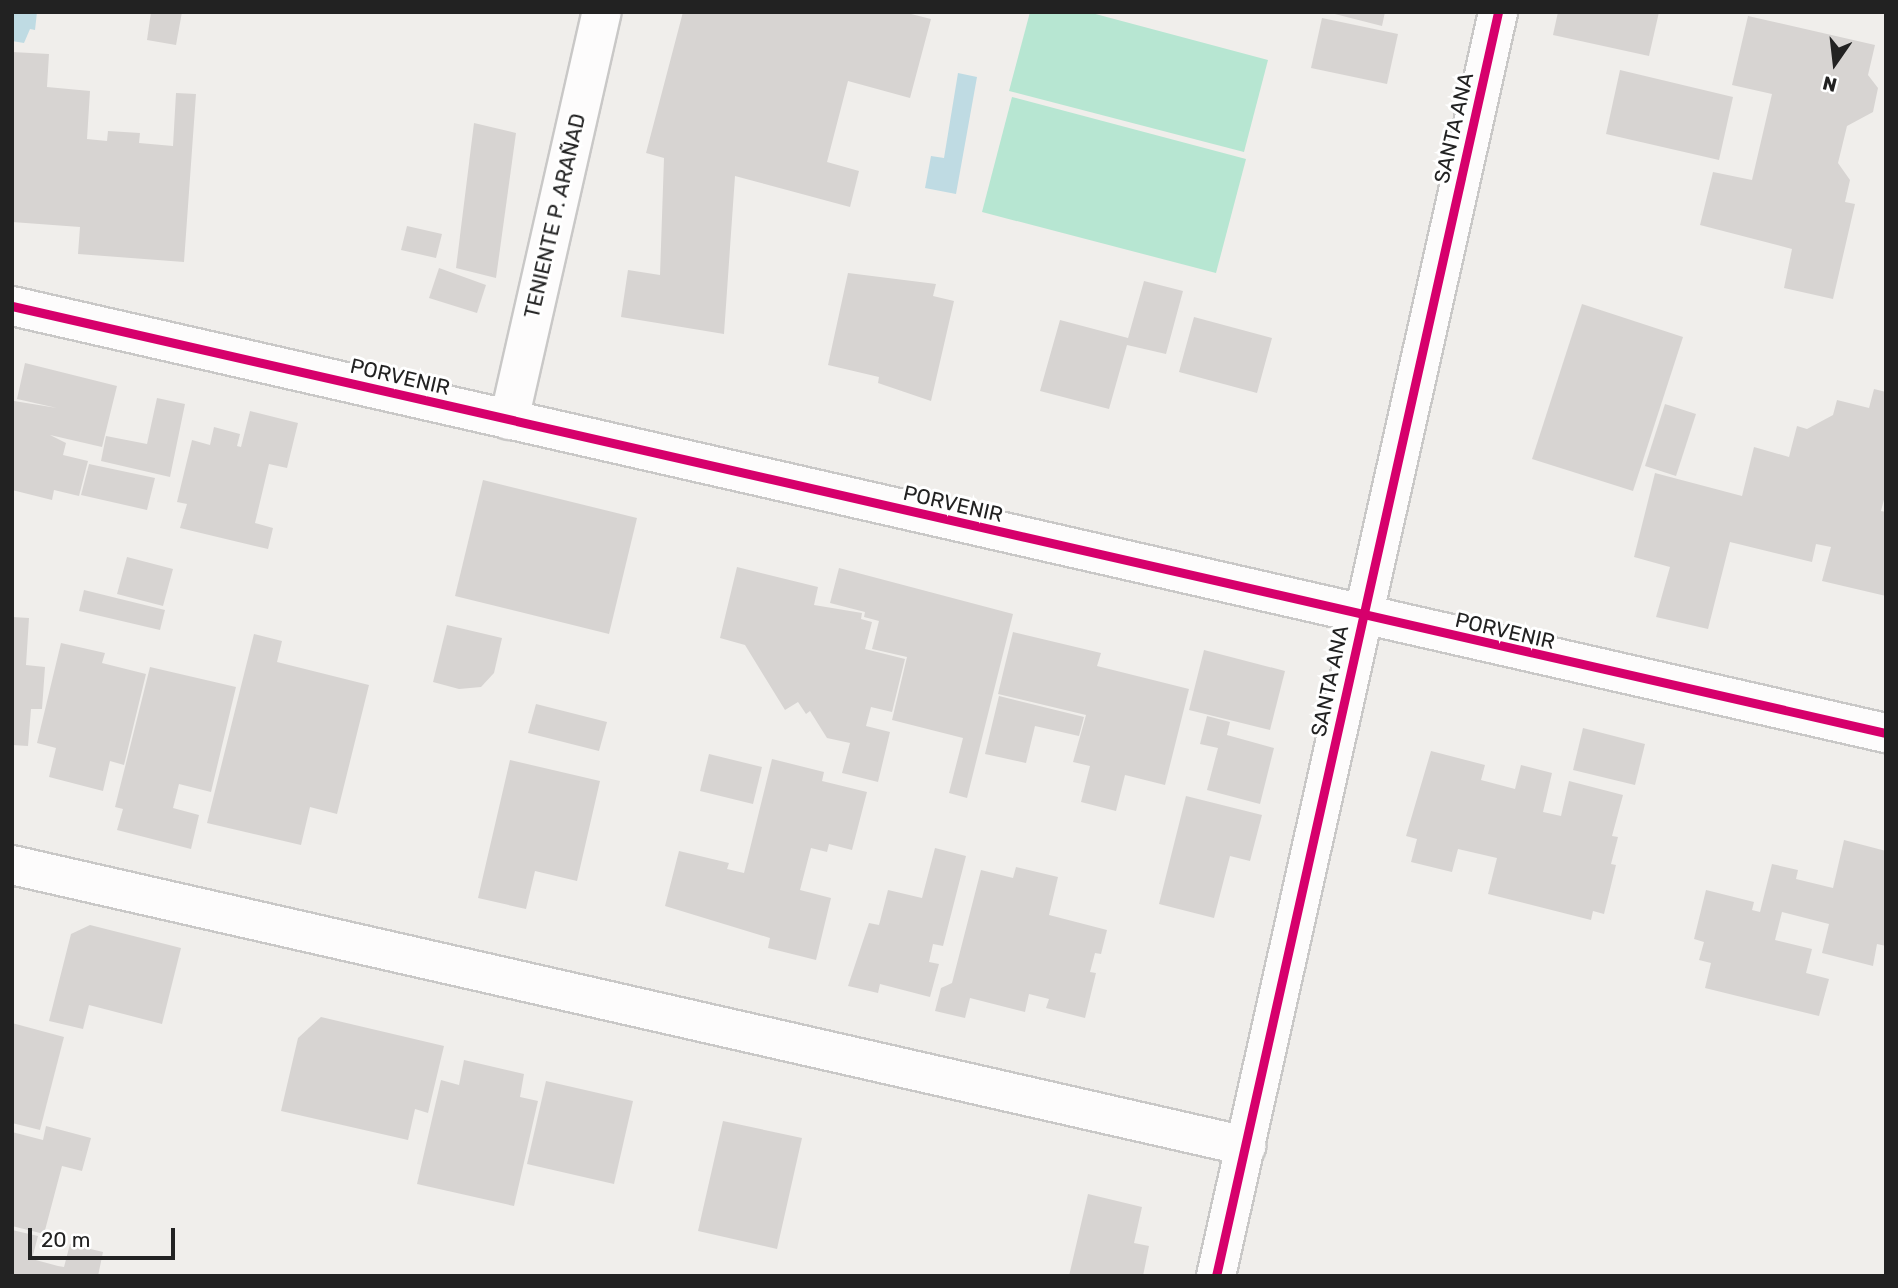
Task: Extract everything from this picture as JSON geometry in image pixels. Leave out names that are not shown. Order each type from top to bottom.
[{"type":"street","name":"TENIENTE P. ARAÑAD","points":[[509,420],[602,12]]},
{"type":"street","name":"SANTA ANA","points":[[1216,1276],[1498,12]]},
{"type":"street","name":"PORVENIR","points":[[12,306],[1362,616],[1886,733]]},
{"type":"street","points":[[12,866],[1247,1146]]},
{"type":"green space","points":[[1030,12],[1088,12],[1268,60],[1244,152],[1009,91]]},
{"type":"green space","points":[[1012,97],[1246,159],[1216,273],[982,212]]},
{"type":"water","points":[[12,12],[37,12],[35,30],[30,29],[24,43],[12,41]]},
{"type":"water","points":[[958,73],[977,77],[956,194],[925,188],[931,156],[944,158]]},
{"type":"building","points":[[151,12],[182,12],[176,45],[147,40]]},
{"type":"building","points":[[683,12],[903,12],[931,19],[910,98],[848,81],[827,162],[859,171],[850,207],[735,176],[724,334],[621,317],[628,270],[660,275],[664,158],[646,153]]},
{"type":"building","points":[[1327,12],[1385,12],[1382,26]]},
{"type":"building","points":[[1558,12],[1659,12],[1649,56],[1553,35]]},
{"type":"building","points":[[1748,16],[1875,45],[1868,75],[1878,88],[1873,112],[1847,126],[1838,163],[1850,180],[1845,202],[1855,204],[1833,299],[1784,288],[1792,249],[1700,225],[1713,172],[1752,180],[1772,94],[1732,85]]},
{"type":"building","points":[[1322,18],[1398,34],[1387,84],[1311,68]]},
{"type":"building","points":[[12,52],[49,54],[47,87],[90,91],[87,139],[107,141],[108,131],[140,133],[139,143],[173,146],[176,93],[196,94],[184,262],[78,254],[80,227],[12,222]]},
{"type":"building","points":[[1620,70],[1733,97],[1719,160],[1606,134]]},
{"type":"building","points":[[474,123],[516,133],[496,278],[456,268]]},
{"type":"building","points":[[407,226],[442,234],[436,258],[401,250]]},
{"type":"building","points":[[439,268],[486,285],[477,313],[429,298]]},
{"type":"building","points":[[848,273],[936,284],[933,296],[954,301],[931,401],[878,383],[879,377],[828,365]]},
{"type":"building","points":[[1144,281],[1183,291],[1166,354],[1127,345],[1109,409],[1040,391],[1060,320],[1128,338]]},
{"type":"building","points":[[1582,304],[1683,337],[1633,491],[1532,459]]},
{"type":"building","points":[[1194,317],[1272,338],[1257,393],[1179,372]]},
{"type":"building","points":[[25,363],[117,386],[102,447],[50,435],[66,443],[63,455],[88,461],[79,496],[54,490],[52,500],[12,490],[14,401],[57,408],[17,399]]},
{"type":"building","points":[[1874,389],[1886,392],[1886,492],[1881,511],[1886,512],[1886,596],[1822,581],[1831,547],[1816,544],[1812,562],[1730,542],[1708,629],[1656,617],[1670,567],[1634,557],[1655,473],[1742,496],[1754,447],[1789,457],[1797,426],[1807,429],[1833,415],[1837,400],[1869,408]]},
{"type":"building","points":[[157,398],[185,404],[170,477],[101,461],[106,436],[147,444]]},
{"type":"building","points":[[1665,404],[1696,414],[1676,476],[1645,466]]},
{"type":"building","points":[[250,411],[298,423],[287,468],[269,464],[255,523],[273,528],[268,549],[180,528],[187,504],[177,502],[192,440],[210,445],[214,427],[240,434],[237,446],[241,447]]},
{"type":"building","points":[[89,464],[155,478],[147,510],[81,495]]},
{"type":"building","points":[[483,480],[637,518],[609,634],[455,596]]},
{"type":"building","points":[[127,557],[173,569],[163,606],[117,594]]},
{"type":"building","points":[[737,567],[818,587],[814,605],[862,613],[861,619],[872,622],[865,649],[905,659],[892,712],[871,707],[866,726],[890,732],[878,782],[842,773],[850,743],[827,738],[810,711],[806,714],[798,702],[785,710],[745,645],[720,638]]},
{"type":"building","points":[[839,568],[1013,614],[967,798],[949,793],[963,738],[892,720],[907,657],[872,649],[879,621],[864,617],[865,612],[830,603]]},
{"type":"building","points":[[84,590],[165,610],[160,630],[79,611]]},
{"type":"building","points":[[12,617],[29,618],[26,665],[45,667],[42,709],[31,709],[28,746],[12,745]]},
{"type":"building","points":[[447,625],[502,638],[494,673],[481,687],[459,689],[433,682]]},
{"type":"building","points":[[1013,632],[1101,653],[1097,666],[1189,689],[1165,785],[1125,775],[1116,811],[1081,802],[1090,766],[1073,762],[1086,715],[998,694]]},
{"type":"building","points":[[254,634],[282,641],[277,662],[369,685],[337,814],[310,807],[301,845],[207,823]]},
{"type":"building","points":[[61,643],[105,653],[102,663],[146,674],[124,765],[110,761],[103,791],[49,777],[56,748],[37,743]]},
{"type":"building","points":[[1204,650],[1285,671],[1270,730],[1189,710]]},
{"type":"building","points":[[150,667],[236,687],[211,792],[179,784],[173,808],[199,815],[191,849],[117,830],[123,809],[115,807]]},
{"type":"building","points":[[999,696],[1084,717],[1079,736],[1035,726],[1026,763],[985,754]]},
{"type":"building","points":[[536,704],[607,722],[599,751],[528,733]]},
{"type":"building","points":[[1207,716],[1230,722],[1227,735],[1274,748],[1260,804],[1207,790],[1218,748],[1200,744]]},
{"type":"building","points":[[1583,728],[1645,744],[1635,785],[1573,770]]},
{"type":"building","points":[[1431,751],[1485,765],[1481,780],[1515,789],[1521,765],[1552,773],[1543,812],[1561,816],[1569,781],[1623,795],[1612,836],[1618,837],[1611,864],[1616,865],[1604,914],[1593,911],[1591,920],[1488,894],[1497,858],[1458,849],[1452,872],[1411,862],[1417,839],[1406,836]]},
{"type":"building","points":[[709,754],[762,767],[753,804],[700,791]]},
{"type":"building","points":[[772,759],[824,772],[822,781],[867,792],[852,850],[829,844],[827,852],[811,848],[800,890],[831,898],[816,960],[768,948],[770,938],[665,906],[679,851],[729,863],[727,869],[744,873]]},
{"type":"building","points":[[510,760],[600,781],[577,881],[535,871],[526,909],[478,898]]},
{"type":"building","points":[[1186,796],[1262,815],[1250,861],[1230,856],[1214,918],[1159,904]]},
{"type":"building","points":[[1844,840],[1886,851],[1886,946],[1877,944],[1873,966],[1822,953],[1829,924],[1782,912],[1775,940],[1812,949],[1806,973],[1829,979],[1819,1016],[1705,988],[1711,963],[1699,960],[1704,942],[1694,939],[1706,890],[1754,902],[1752,910],[1760,912],[1772,864],[1798,870],[1796,879],[1833,888]]},
{"type":"building","points":[[935,848],[966,856],[943,946],[933,944],[929,962],[939,964],[930,997],[880,984],[878,993],[848,986],[869,923],[879,925],[888,890],[922,898]]},
{"type":"building","points":[[1016,867],[1058,877],[1049,915],[1107,930],[1101,954],[1095,953],[1090,972],[1096,973],[1085,1018],[1046,1008],[1049,999],[1029,994],[1025,1012],[970,998],[965,1018],[935,1011],[941,988],[952,983],[981,870],[1013,878]]},
{"type":"building","points":[[90,925],[181,948],[162,1024],[89,1005],[83,1029],[49,1021],[71,934]]},
{"type":"building","points":[[321,1017],[444,1046],[428,1113],[415,1109],[408,1140],[281,1111],[298,1038]]},
{"type":"building","points":[[12,1023],[64,1037],[40,1130],[12,1123]]},
{"type":"building","points":[[464,1060],[524,1074],[520,1097],[538,1101],[514,1206],[417,1184],[441,1080],[459,1085]]},
{"type":"building","points":[[546,1081],[633,1101],[614,1184],[527,1164]]},
{"type":"building","points":[[723,1121],[802,1138],[777,1249],[698,1231]]},
{"type":"building","points":[[46,1126],[91,1138],[82,1171],[62,1166],[44,1234],[12,1226],[12,1132],[43,1140]]},
{"type":"building","points":[[1088,1194],[1142,1207],[1134,1243],[1149,1246],[1143,1276],[1069,1276]]},
{"type":"building","points":[[12,1230],[38,1236],[32,1259],[58,1266],[64,1267],[70,1244],[103,1252],[98,1276],[12,1276]]},
{"type":"cycle path","points":[[1216,1276],[1498,12]]},
{"type":"cycle path","points":[[12,306],[1886,733]]}]
